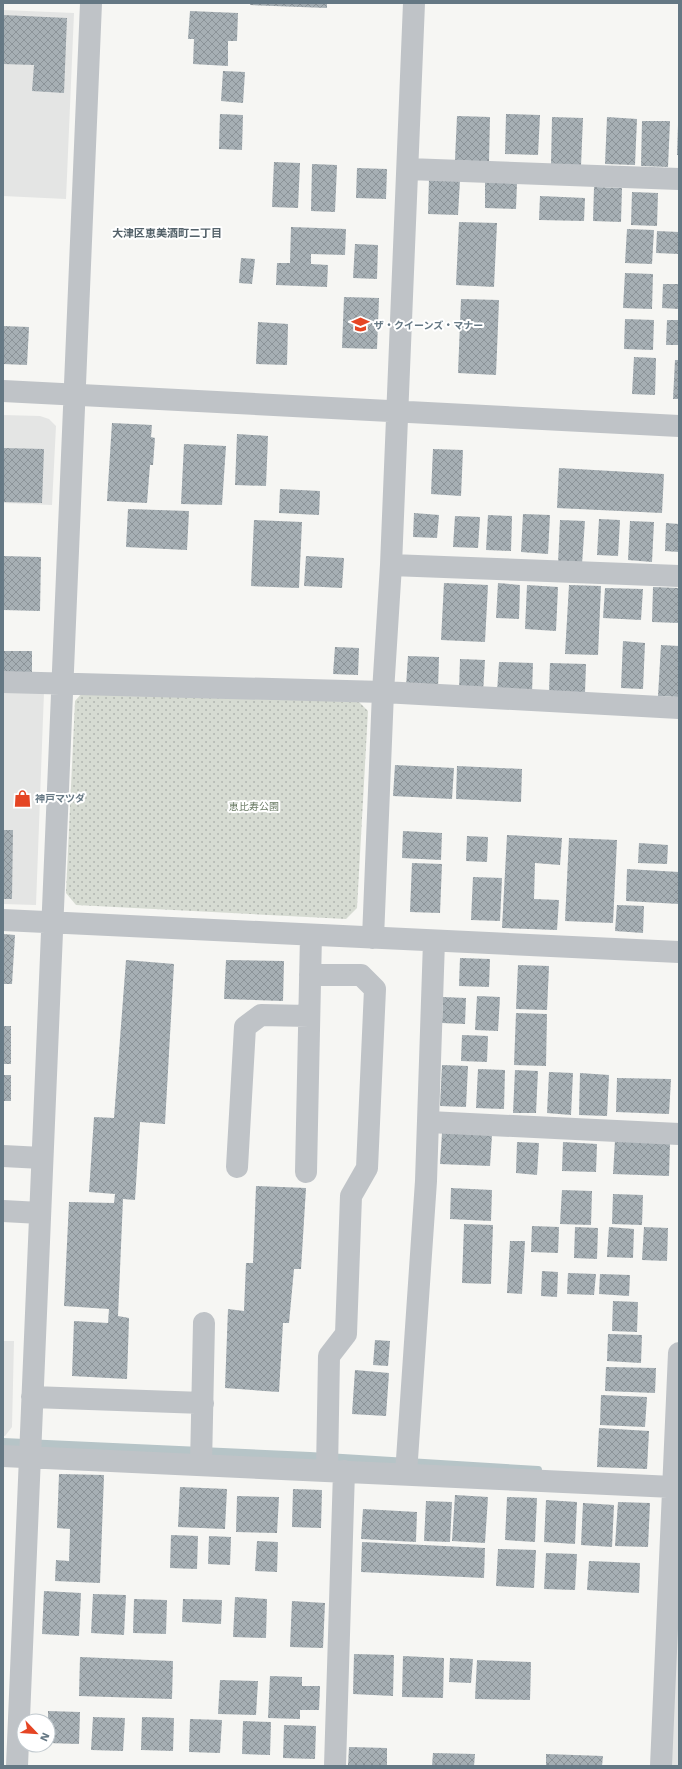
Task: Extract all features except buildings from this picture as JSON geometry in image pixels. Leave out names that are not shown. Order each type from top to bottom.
[{"type":"street","points":[[18,1766],[32,1398],[91,3]]},
{"type":"street","points":[[373,938],[383,692],[391,565],[396,411],[408,169],[414,3]]},
{"type":"street","points":[[408,169],[679,179]]},
{"type":"street","points":[[3,391],[679,426]]},
{"type":"street","points":[[391,565],[679,576]]},
{"type":"street","points":[[3,682],[383,692],[679,708]]},
{"type":"street","points":[[3,920],[679,952]]},
{"type":"street","points":[[306,1172],[311,935]]},
{"type":"street","points":[[406,1474],[429,1122],[434,941]]},
{"type":"street","points":[[310,975],[361,975],[375,989],[367,1168],[351,1196],[346,1334],[329,1356],[335,1471],[335,1766]]},
{"type":"street","points":[[237,1167],[245,1028],[261,1015],[309,1016]]},
{"type":"street","points":[[429,1122],[679,1134]]},
{"type":"street","points":[[3,1156],[42,1158]]},
{"type":"street","points":[[3,1211],[40,1213]]},
{"type":"street","points":[[201,1465],[204,1323]]},
{"type":"street","points":[[661,1766],[679,1353]]},
{"type":"street","points":[[32,1398],[202,1403]]},
{"type":"street","points":[[3,1456],[673,1486]]},
{"type":"shaded area","points":[[3,10],[74,13],[66,199],[3,196]]},
{"type":"shaded area","points":[[3,415],[40,416],[49,419],[56,426],[52,505],[3,503]]},
{"type":"shaded area","name":"神戸マツダ","points":[[3,692],[44,692],[36,905],[3,904]]},
{"type":"shaded area","points":[[3,1341],[14,1341],[12,1427],[5,1436],[3,1436]]},
{"type":"shaded area","points":[[679,1563],[679,1766],[669,1766]]},
{"type":"green space","name":"恵比寿公園","points":[[83,692],[359,702],[368,711],[357,908],[346,919],[76,905],[66,893],[75,701]]},
{"type":"waterway","points":[[3,1442],[310,1456],[538,1470]]},
{"type":"place","name":"ザ・クイーンズ・マナー","points":[[361,325]]},
{"type":"place","name":"神戸マツダ","points":[[22,798]]},
{"type":"district","name":"大津区恵美酒町二丁目","points":[[167,233]]}]
